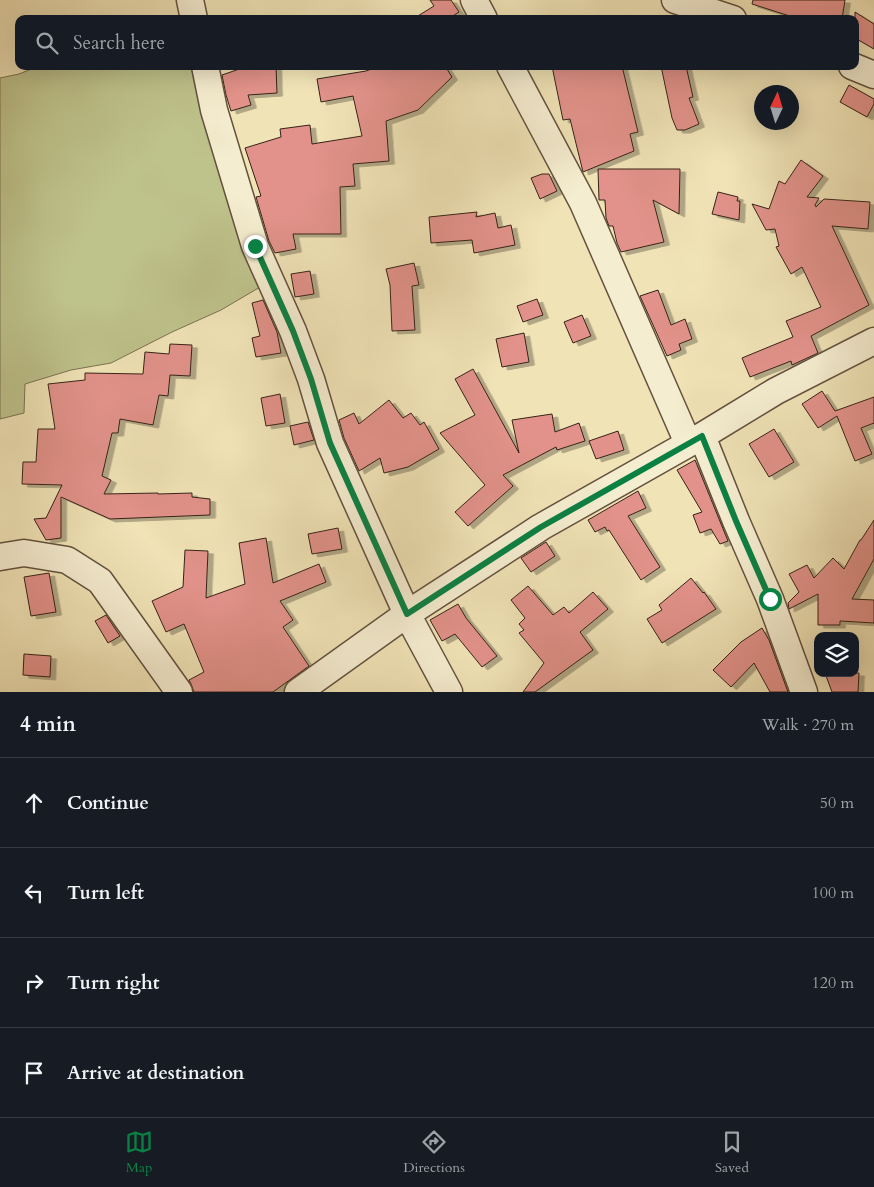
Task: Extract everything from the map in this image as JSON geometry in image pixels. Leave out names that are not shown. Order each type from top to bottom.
[{"type":"street","points":[[190,0],[193,15]]},
{"type":"street","points":[[474,0],[482,15]]},
{"type":"street","points":[[675,0],[721,15]]},
{"type":"street","points":[[859,69],[874,75]]},
{"type":"street","points":[[206,70],[214,110],[255,246],[293,331],[311,379],[330,443],[407,614],[449,692]]},
{"type":"street","points":[[512,70],[583,203],[736,521],[770,599],[804,692]]},
{"type":"street","points":[[298,692],[407,614],[541,527],[776,391],[874,341]]},
{"type":"street","points":[[0,557],[24,553],[67,560],[100,581],[179,692]]},
{"type":"green space","points":[[29,70],[196,70],[267,283],[221,310],[111,363],[71,370],[25,384],[24,413],[0,419],[0,78]]},
{"type":"building","points":[[430,0],[451,0],[459,12],[454,15],[419,15],[434,6]]},
{"type":"building","points":[[753,0],[845,0],[843,15],[786,15],[752,4]]},
{"type":"building","points":[[855,12],[874,24],[874,49],[859,40],[859,15],[855,15]]},
{"type":"building","points":[[236,70],[276,70],[277,93],[248,95],[251,105],[231,111],[222,75]]},
{"type":"building","points":[[448,70],[452,77],[418,110],[386,121],[389,161],[353,164],[355,186],[340,187],[341,234],[293,234],[296,249],[275,253],[269,241],[256,197],[261,196],[245,148],[281,137],[280,129],[310,125],[312,144],[362,136],[353,96],[321,102],[317,79],[366,71]]},
{"type":"building","points":[[553,70],[623,70],[638,132],[630,134],[634,151],[583,172],[570,119],[563,120]]},
{"type":"building","points":[[662,70],[687,70],[693,97],[689,98],[699,124],[685,130],[677,130],[672,118]]},
{"type":"building","points":[[849,85],[874,99],[874,104],[867,117],[840,102]]},
{"type":"building","points":[[801,160],[823,176],[807,197],[819,198],[815,205],[816,207],[824,199],[870,202],[868,229],[832,226],[869,305],[811,336],[818,353],[792,365],[791,361],[750,377],[742,358],[793,337],[786,321],[821,307],[802,267],[791,274],[776,247],[779,246],[775,229],[766,230],[752,204],[769,209],[779,181],[785,184]]},
{"type":"building","points":[[598,169],[680,169],[679,214],[653,200],[664,242],[621,252],[613,226],[609,226],[606,218],[605,200],[599,200]]},
{"type":"building","points":[[542,174],[549,174],[557,191],[540,199],[531,178]]},
{"type":"building","points":[[718,192],[738,197],[737,201],[740,201],[739,220],[712,214]]},
{"type":"building","points":[[477,212],[476,217],[495,213],[498,228],[511,225],[515,245],[474,253],[472,240],[431,243],[429,217]]},
{"type":"building","points":[[414,263],[419,285],[412,286],[415,330],[392,331],[390,285],[386,269]]},
{"type":"building","points":[[310,271],[314,294],[295,297],[291,274]]},
{"type":"building","points":[[658,290],[671,325],[685,319],[692,339],[679,344],[681,350],[667,356],[640,296]]},
{"type":"building","points":[[537,299],[543,315],[523,322],[517,306]]},
{"type":"building","points":[[263,300],[277,332],[281,353],[256,357],[252,338],[260,336],[252,303]]},
{"type":"building","points":[[582,315],[591,336],[573,343],[564,322]]},
{"type":"building","points":[[524,333],[529,362],[502,367],[496,339]]},
{"type":"building","points":[[170,344],[192,345],[190,376],[170,375],[168,396],[159,395],[153,425],[120,419],[118,433],[112,433],[102,476],[111,480],[104,494],[192,493],[192,497],[210,499],[210,515],[110,519],[61,497],[61,538],[46,540],[34,519],[46,518],[62,485],[22,484],[23,462],[36,462],[38,429],[55,429],[48,384],[85,380],[85,373],[143,374],[145,352],[169,354]]},
{"type":"building","points":[[473,369],[519,453],[512,420],[552,414],[555,432],[579,423],[585,441],[557,450],[556,447],[503,475],[513,486],[468,526],[455,512],[485,485],[440,433],[475,415],[455,379]]},
{"type":"building","points":[[822,391],[835,411],[874,397],[874,423],[861,428],[872,454],[855,461],[837,416],[818,428],[802,404]]},
{"type":"building","points":[[280,394],[285,423],[266,426],[261,398]]},
{"type":"building","points":[[389,400],[403,418],[411,413],[420,425],[424,422],[439,449],[408,467],[384,473],[380,458],[359,471],[344,438],[339,420],[354,413],[359,424]]},
{"type":"building","points":[[308,422],[314,440],[294,445],[290,426]]},
{"type":"building","points":[[774,429],[794,462],[769,477],[749,444]]},
{"type":"building","points":[[618,431],[624,450],[596,459],[589,441]]},
{"type":"building","points":[[695,460],[728,541],[720,544],[711,529],[700,533],[693,515],[702,512],[677,470]]},
{"type":"building","points":[[638,491],[646,508],[628,516],[660,567],[641,580],[609,530],[607,531],[605,527],[595,532],[588,520]]},
{"type":"building","points":[[874,520],[874,559],[852,599],[874,600],[874,623],[840,621],[840,625],[818,625],[818,594],[789,609],[788,603],[799,592],[789,574],[807,565],[814,578],[833,558],[844,569]]},
{"type":"building","points":[[338,528],[342,549],[312,554],[308,534]]},
{"type":"building","points":[[266,538],[273,583],[319,564],[326,582],[280,601],[293,620],[283,627],[309,666],[273,692],[194,692],[189,680],[204,672],[184,624],[166,632],[152,601],[183,587],[185,550],[208,551],[206,598],[245,584],[239,543]]},
{"type":"building","points":[[546,542],[555,556],[531,572],[521,558]]},
{"type":"building","points":[[49,573],[56,612],[31,616],[24,577]]},
{"type":"building","points":[[691,578],[716,609],[662,643],[647,619],[662,610],[659,605]]},
{"type":"building","points":[[528,586],[553,615],[564,607],[569,613],[593,592],[608,609],[580,632],[593,650],[535,692],[523,692],[544,663],[519,633],[524,630],[519,624],[525,618],[511,600]]},
{"type":"building","points":[[458,604],[466,618],[497,656],[482,667],[455,634],[442,641],[430,620]]},
{"type":"building","points":[[106,615],[120,636],[108,643],[95,621]]},
{"type":"building","points":[[762,628],[769,640],[788,692],[770,692],[754,663],[731,687],[713,670],[741,642]]},
{"type":"building","points":[[24,654],[51,656],[50,677],[23,675]]},
{"type":"building","points":[[826,677],[859,677],[858,692],[832,692]]},
{"type":"route","points":[[255,246],[293,331],[311,379],[330,443],[407,614],[541,527],[702,436],[770,599]]}]
